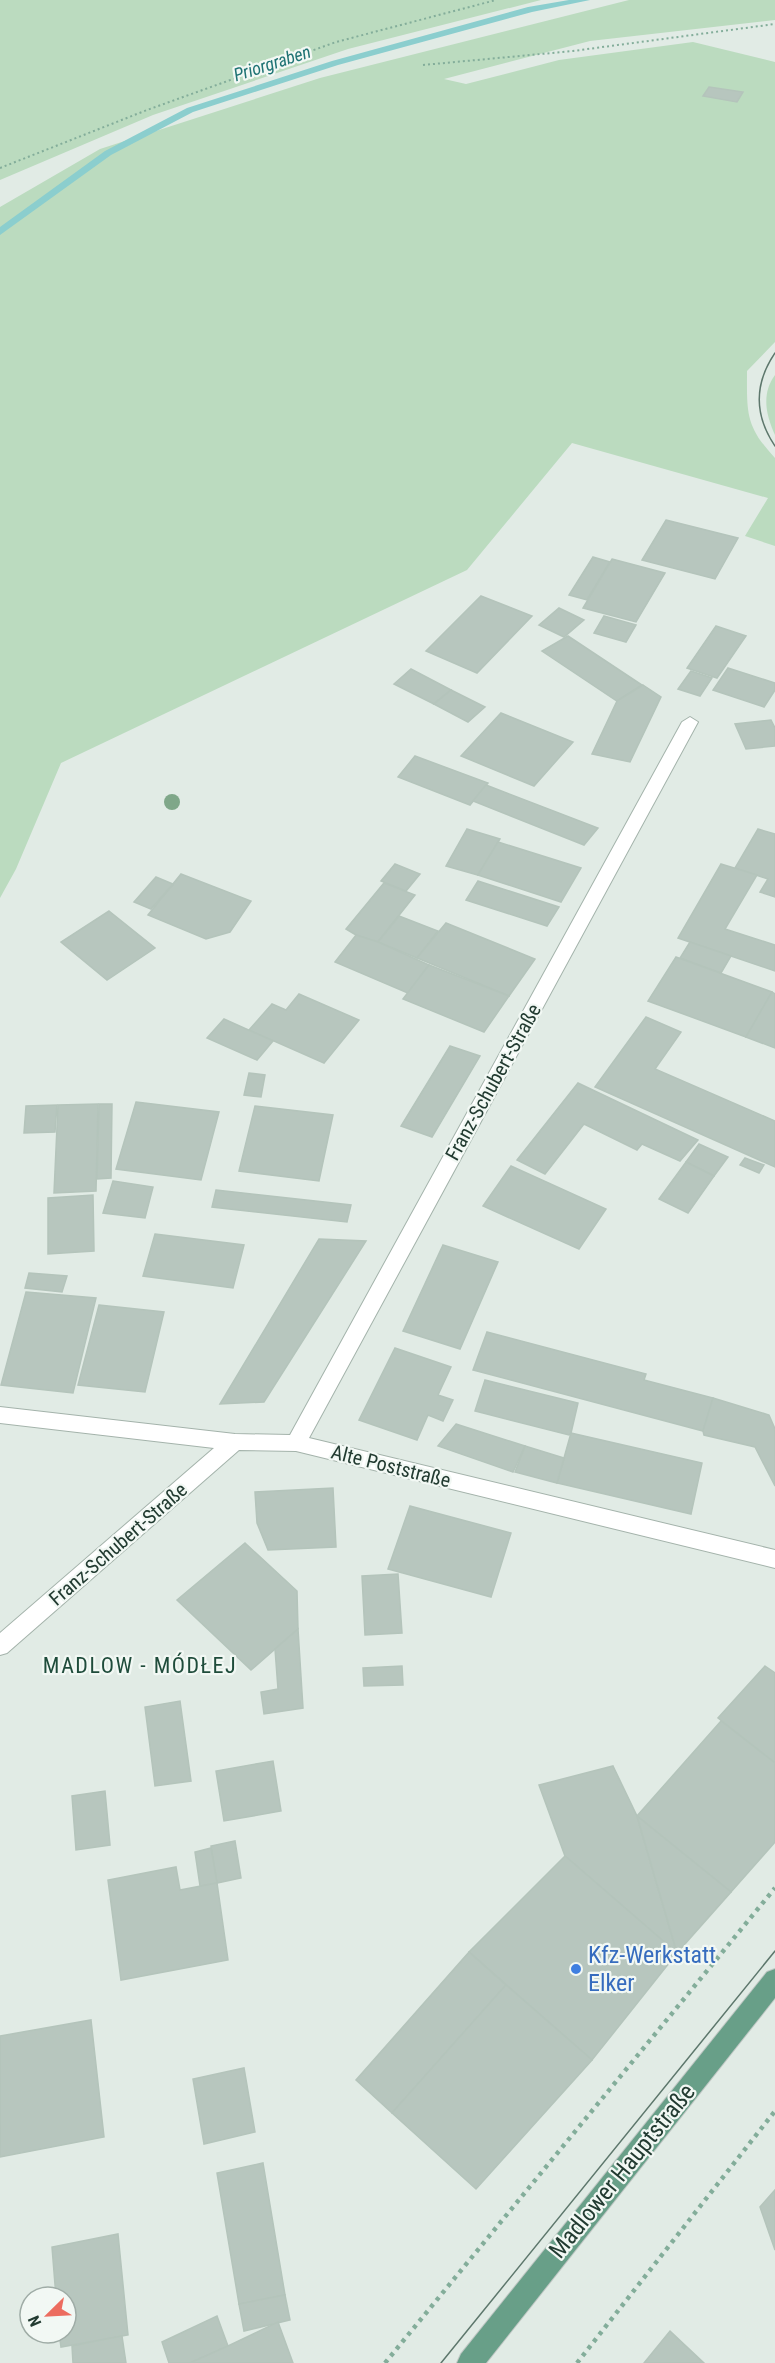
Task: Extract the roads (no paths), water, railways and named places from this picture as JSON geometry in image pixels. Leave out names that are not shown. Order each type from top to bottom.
[{"type":"main road","name":"Madlower Hauptstraße","points":[[470,2363],[775,1980]]},
{"type":"street","name":"Franz-Schubert-Straße","points":[[296,1443],[690,722]]},
{"type":"street","name":"Alte Poststraße","points":[[0,1415],[235,1442],[296,1443],[775,1559]]},
{"type":"street","name":"Franz-Schubert-Straße","points":[[0,1646],[235,1442]]},
{"type":"waterway","name":"Priorgraben","points":[[0,232],[108,153],[190,110],[335,63],[531,9],[585,0]]},
{"type":"tram line","points":[[775,353],[763,376],[759,400],[763,423],[775,446]]},
{"type":"tram line","points":[[441,2363],[775,1951]]},
{"type":"place","name":"Kfz-Werkstatt Elker","points":[[576,1969]]},
{"type":"district","name":"MADLOW - MÓDŁEJ","points":[[140,1665]]}]
